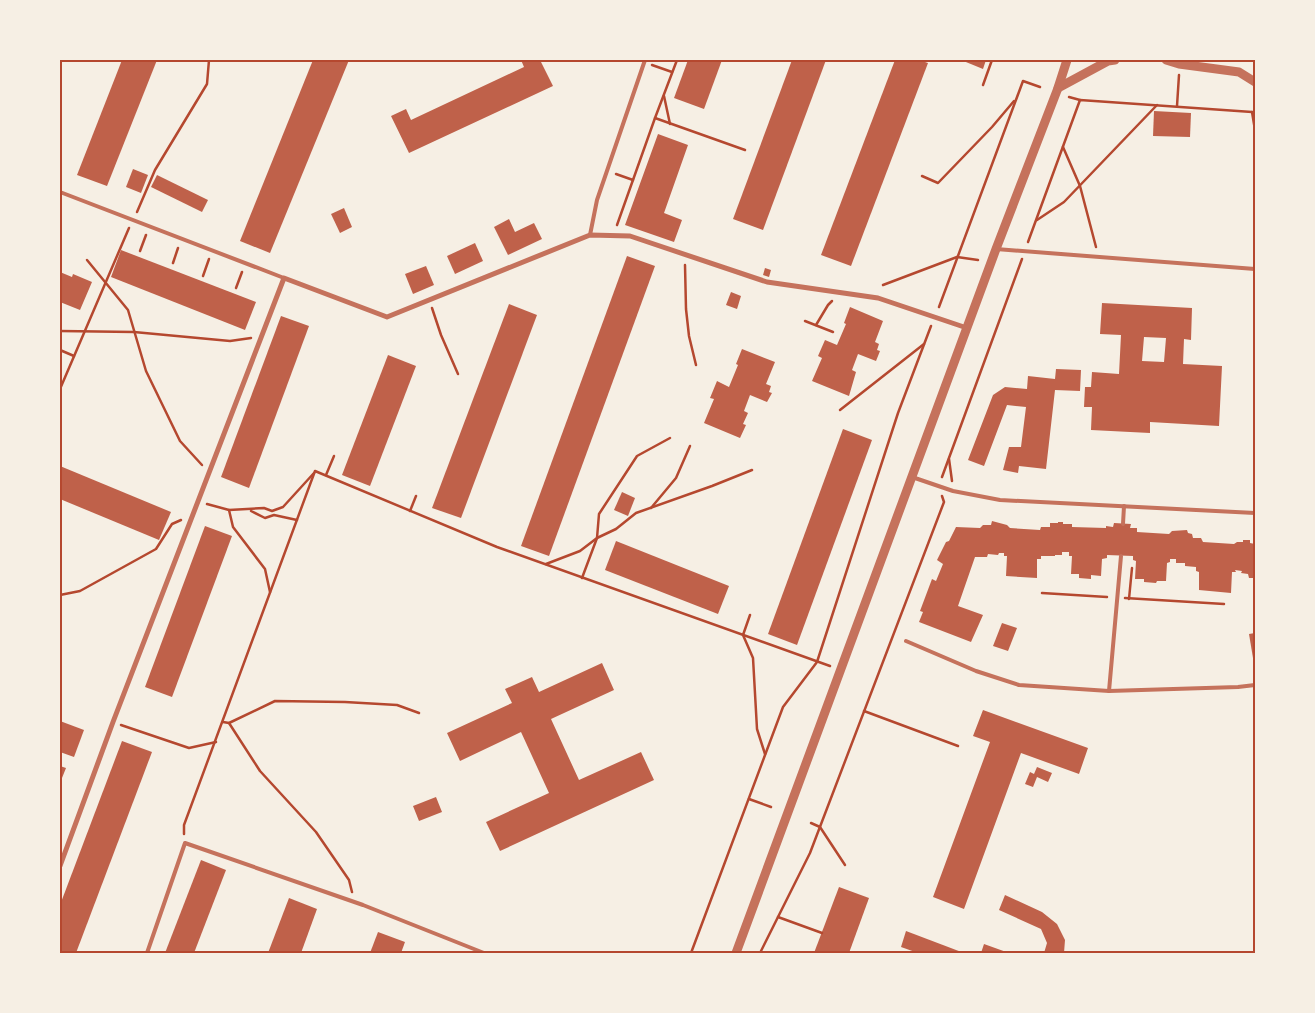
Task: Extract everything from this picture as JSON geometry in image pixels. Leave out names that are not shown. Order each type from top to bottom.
[{"type":"street","points":[[736,953],[1067,60]]},
{"type":"street","points":[[1058,88],[1108,61],[1115,60]]},
{"type":"street","points":[[1166,60],[1179,64],[1239,72],[1255,82]]},
{"type":"street","points":[[60,866],[113,722],[284,278],[387,317],[590,235],[630,236],[767,282],[878,298],[967,328]]},
{"type":"lane","points":[[590,235],[597,200],[645,61]]},
{"type":"lane","points":[[60,192],[284,278]]},
{"type":"lane","points":[[996,249],[1255,269]]},
{"type":"lane","points":[[912,478],[953,491],[1000,500],[1255,513]]},
{"type":"lane","points":[[1123,524],[1124,506]]},
{"type":"lane","points":[[1109,691],[1121,556]]},
{"type":"lane","points":[[906,641],[976,671],[1019,685],[1109,691],[1238,688],[1255,685]]},
{"type":"lane","points":[[147,953],[185,843],[355,902],[484,953]]},
{"type":"path","points":[[133,220],[155,170],[207,84],[209,60]]},
{"type":"path","points":[[614,236],[676,60]]},
{"type":"path","points":[[983,85],[992,60]]},
{"type":"path","points":[[645,61],[672,72]]},
{"type":"path","points":[[1177,106],[1179,75]]},
{"type":"path","points":[[692,953],[783,707],[817,662],[898,413],[1023,81],[1040,87]]},
{"type":"path","points":[[664,95],[670,124]]},
{"type":"path","points":[[1070,97],[1080,100],[1253,113],[1255,130]]},
{"type":"path","points":[[922,176],[938,183],[1017,98]]},
{"type":"path","points":[[760,953],[810,853],[944,502],[939,485],[1080,100]]},
{"type":"path","points":[[1036,221],[1064,202],[1157,105]]},
{"type":"path","points":[[655,118],[745,150]]},
{"type":"path","points":[[1063,147],[1080,186],[1098,257]]},
{"type":"path","points":[[607,170],[633,180]]},
{"type":"path","points":[[60,389],[126,233]]},
{"type":"path","points":[[140,251],[145,236]]},
{"type":"path","points":[[173,262],[178,248]]},
{"type":"path","points":[[685,254],[686,309],[696,365]]},
{"type":"path","points":[[883,284],[957,257],[991,262]]},
{"type":"path","points":[[87,260],[128,310],[146,371],[180,442],[209,472]]},
{"type":"path","points":[[203,276],[209,260]]},
{"type":"path","points":[[236,288],[242,273]]},
{"type":"path","points":[[816,325],[828,305],[841,293]]},
{"type":"path","points":[[430,300],[442,336],[458,374]]},
{"type":"path","points":[[805,321],[834,332]]},
{"type":"path","points":[[60,331],[134,332],[230,341],[262,336]]},
{"type":"path","points":[[840,410],[925,343]]},
{"type":"path","points":[[60,350],[74,356]]},
{"type":"path","points":[[582,578],[597,538],[599,514],[637,456],[670,438]]},
{"type":"path","points":[[650,509],[676,478],[690,446]]},
{"type":"path","points":[[326,476],[334,456]]},
{"type":"path","points":[[949,457],[953,491]]},
{"type":"path","points":[[544,564],[580,551],[597,538],[616,529],[636,513],[752,470]]},
{"type":"path","points":[[315,472],[496,547],[841,670]]},
{"type":"path","points":[[198,502],[229,510],[264,508],[272,511],[283,507],[315,472]]},
{"type":"path","points":[[185,843],[184,825],[315,472]]},
{"type":"path","points":[[410,510],[416,496]]},
{"type":"path","points":[[229,510],[233,527],[265,569],[271,593]]},
{"type":"path","points":[[250,510],[265,518],[274,516],[298,520]]},
{"type":"path","points":[[60,595],[80,591],[156,549],[172,524],[193,514]]},
{"type":"path","points":[[1129,599],[1132,568]]},
{"type":"path","points":[[1202,603],[1224,604]]},
{"type":"path","points":[[750,615],[743,635],[753,658],[757,729],[765,754]]},
{"type":"path","points":[[223,722],[229,723],[275,701],[398,705],[419,713]]},
{"type":"path","points":[[864,711],[958,746]]},
{"type":"path","points":[[113,722],[189,748],[216,742]]},
{"type":"path","points":[[229,723],[260,771],[316,832],[349,880],[355,902]]},
{"type":"path","points":[[749,799],[771,808]]},
{"type":"path","points":[[811,823],[820,827],[845,865]]},
{"type":"path","points":[[778,917],[822,933]]},
{"type":"building","points":[[122,60],[157,60],[107,186],[77,175]]},
{"type":"building","points":[[313,60],[349,60],[270,253],[240,241]]},
{"type":"building","points":[[521,60],[540,60],[553,86],[409,153],[391,116],[406,109],[411,120],[524,67]]},
{"type":"building","points":[[688,60],[722,60],[704,109],[674,98]]},
{"type":"building","points":[[792,60],[826,60],[763,230],[733,219]]},
{"type":"building","points":[[895,60],[919,60],[928,63],[851,266],[821,255]]},
{"type":"building","points":[[961,60],[986,60],[983,69]]},
{"type":"building","points":[[1154,111],[1191,113],[1190,137],[1153,136]]},
{"type":"building","points":[[658,134],[688,145],[664,213],[682,220],[674,242],[625,225]]},
{"type":"building","points":[[133,169],[148,175],[141,193],[126,187]]},
{"type":"building","points":[[157,175],[208,200],[202,212],[151,187]]},
{"type":"building","points":[[344,208],[352,227],[340,233],[331,214]]},
{"type":"building","points":[[509,219],[515,232],[534,223],[542,239],[508,255],[494,227]]},
{"type":"building","points":[[475,243],[483,261],[455,274],[447,256]]},
{"type":"building","points":[[121,250],[256,302],[245,330],[111,277]]},
{"type":"building","points":[[627,256],[655,266],[549,556],[521,546]]},
{"type":"building","points":[[426,266],[434,285],[413,294],[405,274]]},
{"type":"building","points":[[765,268],[771,270],[769,277],[763,275]]},
{"type":"building","points":[[60,272],[72,277],[73,274],[92,282],[80,310],[60,302]]},
{"type":"building","points":[[731,292],[741,296],[737,309],[726,305]]},
{"type":"building","points":[[1102,303],[1192,308],[1191,340],[1184,339],[1183,364],[1222,366],[1219,426],[1150,422],[1150,433],[1091,430],[1092,407],[1084,407],[1085,387],[1091,387],[1092,372],[1119,374],[1121,335],[1100,334]],"holes":[[[1144,337],[1166,338],[1164,362],[1142,361]]]},
{"type":"building","points":[[509,304],[537,315],[461,518],[432,508]]},
{"type":"building","points":[[850,307],[883,321],[875,342],[879,344],[877,350],[880,351],[876,361],[858,354],[852,370],[856,372],[849,396],[812,381],[822,358],[818,356],[825,340],[837,345],[846,324],[844,323]]},
{"type":"building","points":[[281,316],[309,326],[249,488],[221,477]]},
{"type":"building","points":[[742,349],[775,362],[766,384],[771,386],[769,392],[772,393],[767,402],[750,395],[744,411],[748,413],[743,424],[746,425],[740,438],[704,423],[714,399],[710,398],[717,381],[729,387]]},
{"type":"building","points":[[388,355],[416,366],[370,486],[342,475]]},
{"type":"building","points":[[1056,369],[1081,370],[1080,391],[1055,390],[1046,469],[1019,466],[1018,473],[1003,470],[1009,447],[1021,447],[1026,407],[1007,405],[984,466],[968,460],[993,395],[1005,387],[1027,389],[1028,376],[1055,379]]},
{"type":"building","points":[[843,429],[872,440],[797,645],[768,634]]},
{"type":"building","points":[[60,466],[171,512],[159,540],[60,499]]},
{"type":"building","points":[[622,492],[635,498],[628,516],[614,510]]},
{"type":"building","points":[[992,521],[1007,525],[1010,528],[1040,530],[1041,527],[1050,527],[1050,523],[1058,522],[1072,524],[1072,527],[1106,528],[1106,526],[1113,527],[1114,523],[1131,524],[1130,528],[1137,528],[1137,532],[1169,534],[1172,531],[1187,530],[1188,533],[1192,534],[1193,538],[1201,538],[1203,542],[1234,544],[1243,542],[1243,540],[1250,540],[1250,543],[1255,544],[1255,578],[1249,578],[1248,574],[1235,570],[1236,572],[1232,572],[1231,593],[1199,590],[1199,572],[1196,571],[1196,567],[1185,566],[1185,563],[1176,563],[1176,559],[1170,559],[1170,562],[1167,563],[1166,581],[1157,581],[1156,583],[1144,582],[1144,579],[1135,579],[1136,561],[1133,560],[1133,556],[1107,555],[1107,558],[1102,559],[1101,576],[1091,575],[1091,579],[1079,578],[1079,574],[1071,574],[1072,556],[1069,556],[1069,552],[1062,552],[1062,555],[1055,556],[1041,556],[1041,559],[1037,559],[1037,578],[1006,576],[1007,556],[1004,556],[1004,553],[999,553],[998,555],[988,554],[987,557],[975,557],[958,606],[983,615],[971,642],[919,622],[923,612],[920,611],[932,579],[936,581],[943,564],[937,560],[956,527],[980,528],[983,525],[991,525]]},
{"type":"building","points":[[205,526],[232,536],[172,697],[145,687]]},
{"type":"building","points":[[616,541],[729,586],[718,614],[605,570]]},
{"type":"building","points":[[1002,623],[1017,628],[1008,651],[993,646]]},
{"type":"building","points":[[1255,633],[1255,664],[1254,664],[1249,634]]},
{"type":"building","points":[[602,663],[614,690],[551,719],[579,780],[641,752],[654,780],[500,851],[486,822],[549,793],[521,732],[460,761],[447,733],[512,703],[505,689],[532,677],[539,692]]},
{"type":"building","points":[[983,710],[1088,748],[1079,774],[1021,753],[964,909],[933,897],[990,742],[973,736]]},
{"type":"building","points":[[60,721],[84,730],[74,757],[60,752]]},
{"type":"building","points":[[122,741],[152,752],[76,953],[66,953],[60,951],[60,905]]},
{"type":"building","points":[[60,766],[66,768],[60,783]]},
{"type":"building","points":[[1037,767],[1052,773],[1048,782],[1037,777],[1033,787],[1025,784],[1030,772],[1034,774]]},
{"type":"building","points":[[436,797],[442,812],[419,821],[413,806]]},
{"type":"building","points":[[201,860],[226,870],[194,953],[165,953]]},
{"type":"building","points":[[839,887],[869,898],[849,953],[814,953]]},
{"type":"building","points":[[1005,895],[1042,912],[1057,924],[1065,940],[1064,953],[1044,953],[1047,943],[1041,929],[999,910]]},
{"type":"building","points":[[289,898],[317,909],[301,953],[268,953]]},
{"type":"building","points":[[906,931],[964,953],[918,953],[901,947]]},
{"type":"building","points":[[378,932],[405,942],[401,953],[370,953]]},
{"type":"building","points":[[984,944],[1009,953],[981,953]]}]
